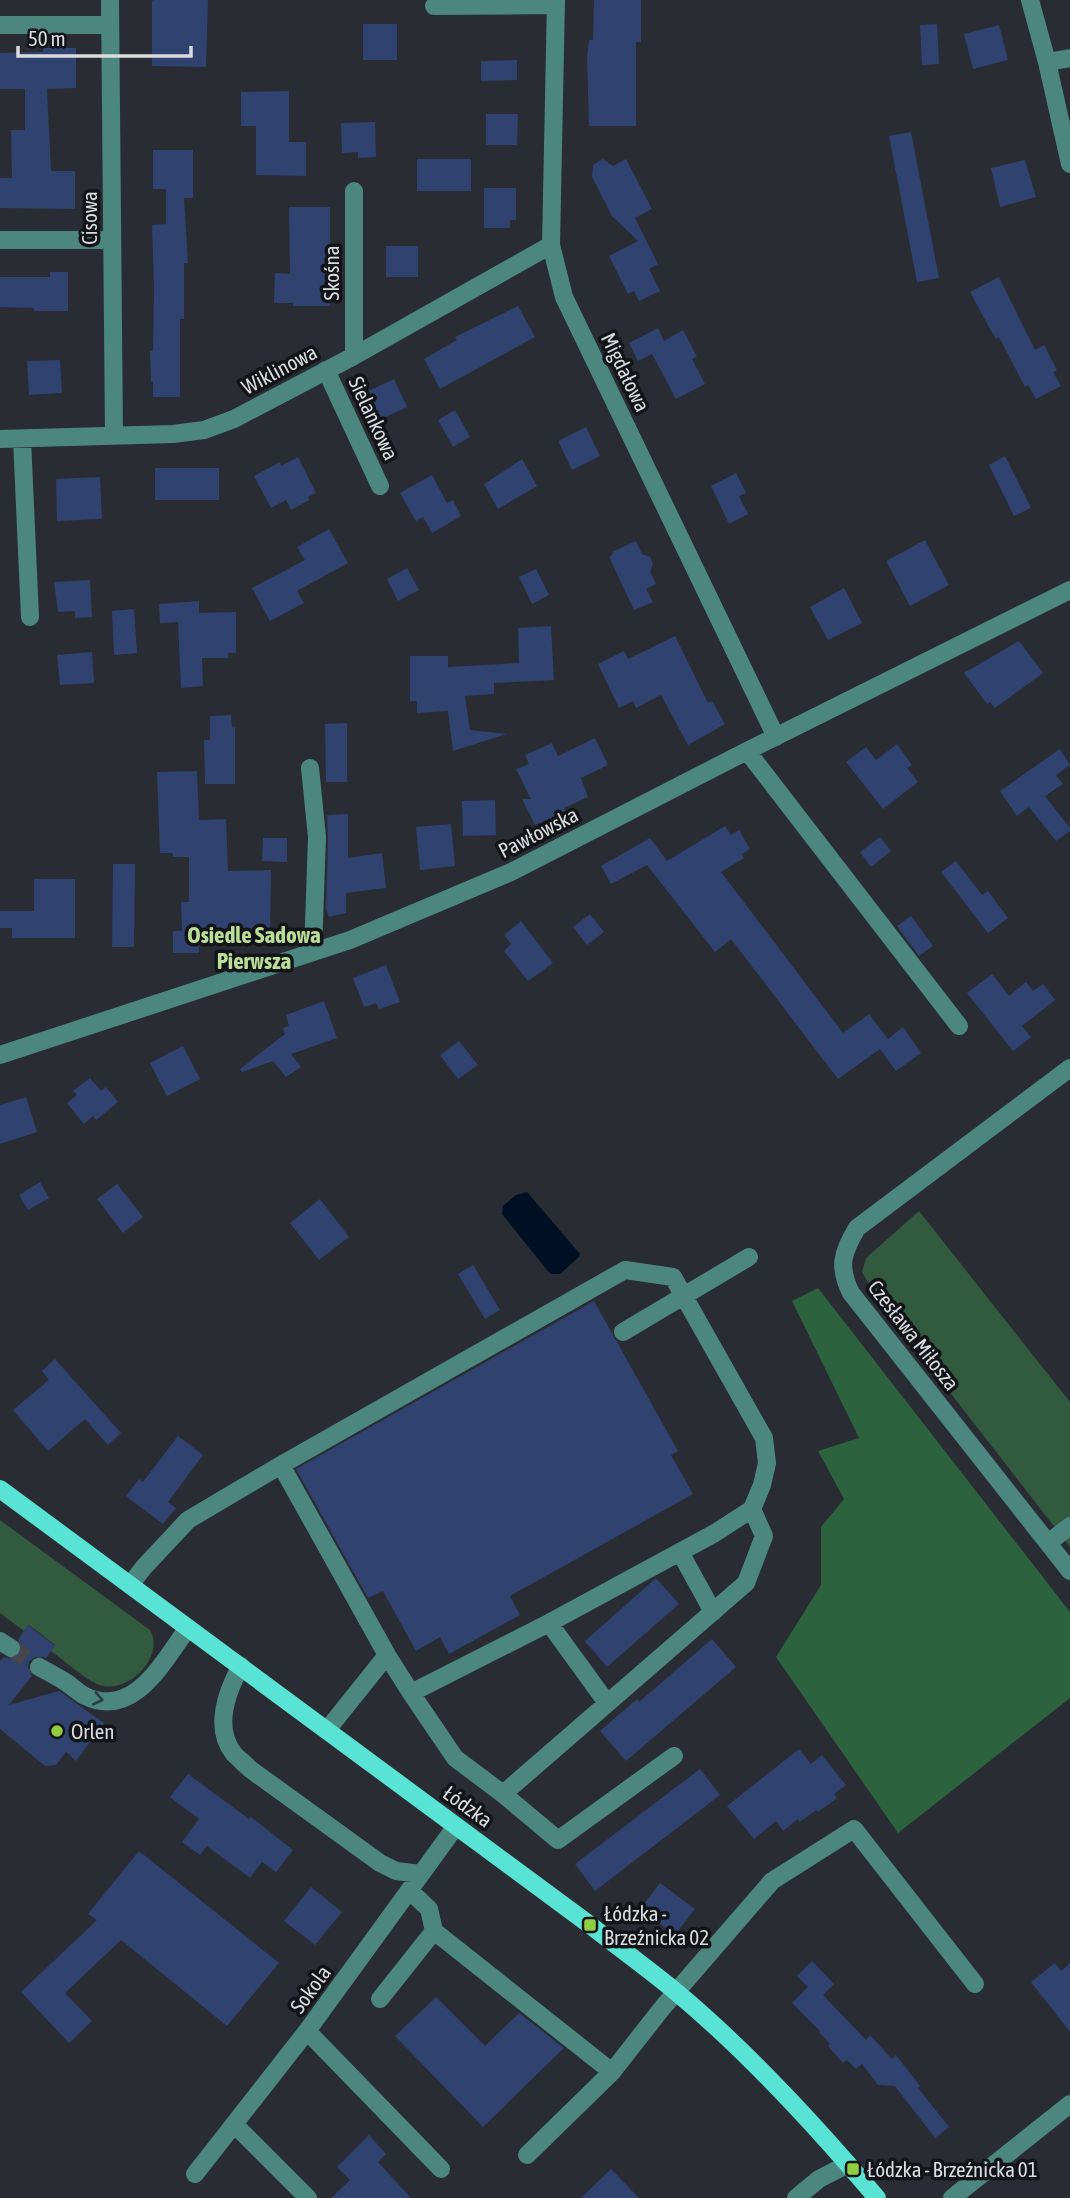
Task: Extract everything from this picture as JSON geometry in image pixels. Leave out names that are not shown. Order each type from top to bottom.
[{"type":"main road","name":"Łódzka","points":[[0,1489],[590,1925],[676,1992],[774,2084],[877,2198]]},
{"type":"street","name":"Cisowa","points":[[110,0],[114,435]]},
{"type":"street","points":[[1030,0],[1070,164]]},
{"type":"street","points":[[434,6],[556,2]]},
{"type":"street","name":"Migdałowa","points":[[556,2],[551,245],[564,297],[776,737]]},
{"type":"street","points":[[0,25],[110,25]]},
{"type":"street","points":[[1047,62],[1070,58]]},
{"type":"street","name":"Skośna","points":[[354,191],[354,356]]},
{"type":"street","points":[[0,240],[112,240]]},
{"type":"street","name":"Wiklinowa","points":[[0,439],[173,434],[204,430],[234,419],[354,356],[551,245]]},
{"type":"street","name":"Sielankowa","points":[[326,370],[380,486]]},
{"type":"street","points":[[22,439],[30,617]]},
{"type":"street","name":"Pawłowska","points":[[0,1055],[350,940],[511,872],[1070,590]]},
{"type":"street","points":[[747,751],[959,1026]]},
{"type":"street","points":[[310,768],[317,837],[313,952]]},
{"type":"street","name":"Czesława Miłosza","points":[[1070,1068],[856,1228],[842,1264],[844,1279],[851,1293],[1070,1572]]},
{"type":"street","points":[[623,1332],[749,1257]]},
{"type":"street","points":[[130,1585],[188,1520],[625,1269],[673,1277],[764,1438],[767,1463],[752,1509],[680,1552],[411,1693]]},
{"type":"street","points":[[281,1465],[387,1655],[455,1758],[558,1840],[674,1756]]},
{"type":"street","points":[[503,1794],[746,1583],[764,1536],[752,1509]]},
{"type":"street","points":[[1048,1543],[1070,1526]]},
{"type":"street","points":[[680,1552],[713,1612]]},
{"type":"street","points":[[549,1622],[607,1703]]},
{"type":"street","points":[[39,1667],[84,1695],[100,1701],[117,1701],[132,1696],[144,1686],[188,1628]]},
{"type":"street","points":[[327,1730],[387,1655]]},
{"type":"street","points":[[241,1666],[231,1684],[223,1722],[227,1741],[235,1755],[250,1769],[380,1863],[396,1871],[421,1874]]},
{"type":"street","name":"Sokola","points":[[195,2174],[307,2031],[456,1826]]},
{"type":"street","points":[[527,2155],[612,2072],[676,1992],[772,1881],[855,1829],[975,1984]]},
{"type":"street","points":[[410,1891],[429,1909],[434,1931],[612,2072]]},
{"type":"street","points":[[380,1999],[434,1931]]},
{"type":"street","points":[[307,2031],[440,2169]]},
{"type":"street","points":[[952,2198],[1070,2104]]},
{"type":"street","points":[[233,2124],[308,2198]]},
{"type":"street","points":[[796,2198],[819,2179],[848,2164]]},
{"type":"green space","points":[[919,1211],[1070,1402],[1070,1547],[878,1300],[862,1272],[866,1258]]},
{"type":"green space","points":[[818,1288],[1070,1612],[1070,1698],[898,1833],[776,1657],[821,1585],[821,1527],[844,1499],[818,1451],[859,1438],[792,1301]]},
{"type":"green space","points":[[0,1520],[150,1630],[154,1641],[153,1652],[148,1662],[131,1680],[108,1687],[97,1684],[51,1651],[55,1645],[29,1625],[24,1631],[0,1613]]},
{"type":"water","points":[[527,1192],[580,1254],[560,1274],[551,1274],[547,1270],[502,1214],[503,1206],[516,1195]]},
{"type":"building","points":[[154,0],[208,0],[206,67],[152,66]]},
{"type":"building","points":[[594,0],[641,0],[641,42],[636,42],[636,126],[589,126],[587,57],[589,40],[593,40]]},
{"type":"building","points":[[363,24],[397,24],[397,60],[363,60]]},
{"type":"building","points":[[937,24],[939,64],[922,65],[920,25]]},
{"type":"building","points":[[999,25],[1008,60],[973,69],[964,34]]},
{"type":"building","points":[[43,48],[76,48],[76,88],[47,89],[51,171],[75,171],[75,209],[0,208],[0,178],[12,178],[11,130],[25,130],[25,89],[0,89],[0,53],[43,52]]},
{"type":"building","points":[[517,60],[517,80],[481,81],[481,61]]},
{"type":"building","points":[[289,91],[289,142],[306,142],[306,176],[256,175],[256,126],[241,126],[241,92]]},
{"type":"building","points":[[486,114],[518,114],[517,145],[486,145]]},
{"type":"building","points":[[375,122],[376,157],[358,158],[358,152],[342,153],[341,123]]},
{"type":"building","points":[[911,132],[939,278],[917,282],[889,136]]},
{"type":"building","points":[[153,150],[193,150],[193,198],[184,198],[188,263],[184,263],[184,319],[180,319],[180,397],[153,397],[151,382],[154,286],[152,225],[166,224],[166,189],[153,189]]},
{"type":"building","points":[[417,159],[471,159],[471,191],[417,191]]},
{"type":"building","points":[[603,159],[613,166],[626,159],[652,209],[635,218],[658,264],[649,269],[660,291],[639,301],[634,291],[628,294],[609,256],[638,241],[612,216],[592,177],[593,165]]},
{"type":"building","points":[[1025,160],[1036,197],[1000,207],[991,168]]},
{"type":"building","points":[[484,188],[516,188],[516,220],[510,220],[510,228],[484,228]]},
{"type":"building","points":[[289,207],[330,207],[330,306],[274,303],[275,273],[290,274]]},
{"type":"building","points":[[386,246],[418,246],[418,277],[386,277]]},
{"type":"building","points":[[50,272],[68,272],[68,311],[0,307],[0,277],[50,277]]},
{"type":"building","points":[[999,277],[1035,350],[1044,345],[1057,370],[1053,372],[1061,386],[1036,399],[1028,385],[1025,387],[999,337],[996,339],[970,292]]},
{"type":"building","points":[[518,306],[535,337],[440,389],[424,359],[457,340],[455,337]]},
{"type":"building","points":[[658,328],[664,341],[683,330],[697,357],[692,359],[705,384],[676,399],[652,354],[638,361],[629,343]]},
{"type":"building","points":[[60,360],[62,393],[29,395],[27,361]]},
{"type":"building","points":[[394,379],[407,407],[379,420],[366,392]]},
{"type":"building","points":[[455,410],[470,437],[453,447],[438,420]]},
{"type":"building","points":[[586,427],[600,456],[572,470],[558,441]]},
{"type":"building","points":[[1005,456],[1031,508],[1014,516],[989,465]]},
{"type":"building","points":[[298,457],[316,493],[291,510],[286,500],[271,508],[254,476],[280,462],[281,466]]},
{"type":"building","points":[[522,459],[537,486],[498,509],[484,484]]},
{"type":"building","points":[[155,468],[219,468],[219,500],[155,500]]},
{"type":"building","points":[[736,473],[746,493],[739,496],[748,514],[729,524],[711,486]]},
{"type":"building","points":[[432,475],[447,503],[453,500],[461,516],[432,533],[423,517],[416,521],[400,493]]},
{"type":"building","points":[[100,477],[102,519],[57,521],[56,479]]},
{"type":"building","points":[[329,529],[348,563],[297,591],[304,603],[270,621],[252,588],[305,560],[297,547]]},
{"type":"building","points":[[925,540],[949,585],[910,606],[886,561]]},
{"type":"building","points":[[636,541],[642,554],[650,557],[653,564],[650,572],[656,584],[646,589],[653,602],[634,610],[609,557],[612,552]]},
{"type":"building","points":[[407,568],[419,590],[398,601],[387,579]]},
{"type":"building","points":[[536,569],[549,595],[532,604],[519,577]]},
{"type":"building","points":[[90,580],[92,617],[75,618],[75,611],[58,612],[54,582]]},
{"type":"building","points":[[844,588],[862,623],[828,640],[810,607]]},
{"type":"building","points":[[199,601],[199,613],[236,612],[236,653],[228,653],[228,658],[202,658],[203,686],[181,688],[178,622],[160,623],[159,604]]},
{"type":"building","points":[[134,609],[137,653],[114,655],[112,611]]},
{"type":"building","points":[[551,626],[554,680],[494,683],[494,694],[465,696],[470,730],[507,734],[453,751],[448,711],[417,713],[417,701],[410,701],[410,656],[448,656],[448,667],[519,663],[518,628]]},
{"type":"building","points":[[675,636],[708,703],[712,701],[725,724],[688,745],[661,695],[636,708],[633,701],[619,708],[598,664],[624,651],[628,659]]},
{"type":"building","points":[[1019,641],[1043,673],[995,708],[990,702],[987,704],[964,673]]},
{"type":"building","points":[[92,652],[94,683],[60,685],[57,655]]},
{"type":"building","points":[[231,715],[232,728],[235,727],[235,784],[205,784],[204,740],[210,740],[210,716]]},
{"type":"building","points":[[347,723],[347,782],[326,782],[325,724]]},
{"type":"building","points":[[595,738],[608,765],[581,778],[588,797],[564,808],[566,811],[535,825],[522,799],[531,799],[516,769],[529,764],[525,755],[552,743],[558,756]]},
{"type":"building","points":[[897,744],[912,765],[907,768],[918,782],[883,809],[846,762],[866,747],[876,760]]},
{"type":"building","points":[[1060,749],[1070,765],[1056,775],[1063,784],[1045,796],[1070,831],[1056,841],[1029,807],[1017,816],[1000,791]]},
{"type":"building","points":[[197,771],[199,820],[226,819],[228,871],[271,870],[270,929],[235,929],[235,941],[199,941],[199,953],[173,953],[173,931],[182,931],[181,902],[189,902],[189,857],[173,857],[173,853],[160,853],[157,772]]},
{"type":"building","points":[[495,800],[496,835],[463,836],[462,801]]},
{"type":"building","points":[[348,814],[348,858],[382,853],[386,888],[346,893],[346,913],[329,917],[326,909],[327,815]]},
{"type":"building","points":[[451,824],[455,866],[420,870],[416,827]]},
{"type":"building","points":[[725,826],[731,835],[739,830],[750,849],[742,854],[744,858],[721,872],[843,1033],[869,1014],[888,1039],[903,1027],[921,1053],[896,1071],[880,1049],[838,1079],[731,939],[715,952],[647,865],[611,884],[601,866],[650,838],[667,861]]},
{"type":"building","points":[[880,837],[891,851],[871,867],[860,852]]},
{"type":"building","points":[[263,838],[287,838],[287,862],[262,861]]},
{"type":"building","points":[[956,861],[982,895],[988,891],[1008,918],[988,933],[941,872]]},
{"type":"building","points":[[113,864],[135,864],[134,947],[112,947]]},
{"type":"building","points":[[34,879],[75,879],[75,938],[12,938],[12,928],[0,928],[0,911],[34,911]]},
{"type":"building","points":[[590,914],[604,932],[587,945],[573,927]]},
{"type":"building","points":[[911,916],[933,946],[919,956],[897,926]]},
{"type":"building","points":[[521,921],[553,963],[528,981],[504,951],[511,944],[504,935]]},
{"type":"building","points":[[386,965],[400,1002],[379,1009],[376,1003],[364,1007],[353,978]]},
{"type":"building","points":[[992,974],[1009,996],[1026,982],[1033,991],[1043,984],[1055,1000],[1022,1026],[1031,1037],[1013,1051],[967,993]]},
{"type":"building","points":[[324,1001],[337,1038],[291,1054],[301,1067],[286,1077],[273,1061],[242,1072],[240,1069],[285,1034],[283,1028],[289,1026],[286,1015]]},
{"type":"building","points":[[459,1041],[478,1065],[458,1079],[440,1055]]},
{"type":"building","points":[[183,1046],[200,1079],[167,1096],[150,1063]]},
{"type":"building","points":[[90,1078],[101,1091],[106,1087],[118,1102],[96,1120],[93,1116],[84,1124],[67,1103],[77,1095],[73,1091]]},
{"type":"building","points":[[26,1097],[37,1132],[0,1144],[0,1105]]},
{"type":"building","points":[[40,1182],[49,1198],[28,1210],[19,1195]]},
{"type":"building","points":[[117,1184],[143,1217],[123,1233],[97,1199]]},
{"type":"building","points":[[320,1199],[349,1237],[319,1260],[290,1223]]},
{"type":"building","points":[[473,1265],[500,1310],[485,1319],[458,1274]]},
{"type":"building","points":[[594,1301],[678,1451],[671,1455],[693,1494],[510,1596],[520,1615],[449,1654],[440,1637],[416,1651],[383,1591],[368,1598],[296,1469]]},
{"type":"building","points":[[55,1359],[121,1433],[108,1445],[85,1419],[48,1451],[13,1410],[49,1380],[42,1371]]},
{"type":"building","points":[[178,1436],[203,1455],[168,1502],[176,1508],[163,1524],[126,1496],[139,1479],[143,1482]]},
{"type":"building","points":[[656,1578],[679,1604],[607,1667],[585,1641]]},
{"type":"building","points":[[28,1625],[55,1646],[46,1658],[38,1656],[29,1661],[28,1668],[32,1676],[9,1705],[59,1691],[104,1723],[76,1761],[66,1752],[56,1765],[45,1766],[0,1729],[0,1661],[4,1657],[11,1659],[20,1655],[22,1648],[18,1639]]},
{"type":"building","points":[[712,1639],[736,1667],[626,1761],[600,1731],[637,1699],[639,1702]]},
{"type":"building","points":[[799,1749],[811,1764],[822,1755],[846,1785],[834,1794],[837,1798],[818,1812],[816,1810],[800,1822],[798,1819],[783,1831],[776,1821],[754,1839],[727,1806]]},
{"type":"building","points":[[700,1769],[720,1795],[595,1891],[575,1864]]},
{"type":"building","points":[[188,1774],[249,1819],[251,1817],[293,1850],[276,1872],[262,1862],[250,1878],[207,1846],[200,1855],[182,1842],[199,1819],[170,1797]]},
{"type":"building","points":[[139,1851],[279,1963],[227,2026],[121,1940],[65,1993],[92,2021],[69,2043],[21,1992],[97,1920],[88,1914]]},
{"type":"building","points":[[660,1883],[695,1909],[675,1935],[640,1909]]},
{"type":"building","points":[[311,1887],[342,1912],[315,1945],[284,1921]]},
{"type":"building","points":[[812,1961],[834,1984],[823,1995],[866,2040],[870,2035],[892,2059],[896,2055],[949,2127],[935,2138],[895,2086],[878,2085],[862,2064],[856,2069],[847,2060],[843,2063],[828,2046],[830,2044],[820,2031],[792,2003],[808,1987],[797,1976]]},
{"type":"building","points":[[1055,1963],[1061,1971],[1070,1963],[1070,2032],[1031,1982]]},
{"type":"building","points":[[436,1997],[485,2046],[519,2013],[564,2048],[483,2127],[395,2036]]},
{"type":"building","points":[[369,2135],[386,2154],[378,2162],[411,2198],[331,2198],[350,2180],[337,2167]]},
{"type":"building","points":[[611,2169],[639,2198],[581,2198]]},
{"type":"tunnel","points":[[11,1648],[39,1667]]},
{"type":"place","name":"Orlen","points":[[57,1731]]},
{"type":"place","name":"Łódzka - Brzeźnicka 02","points":[[590,1925]]},
{"type":"place","name":"Łódzka - Brzeźnicka 01","points":[[853,2169]]},
{"type":"district","name":"Osiedle Sadowa Pierwsza","points":[[254,948]]}]
